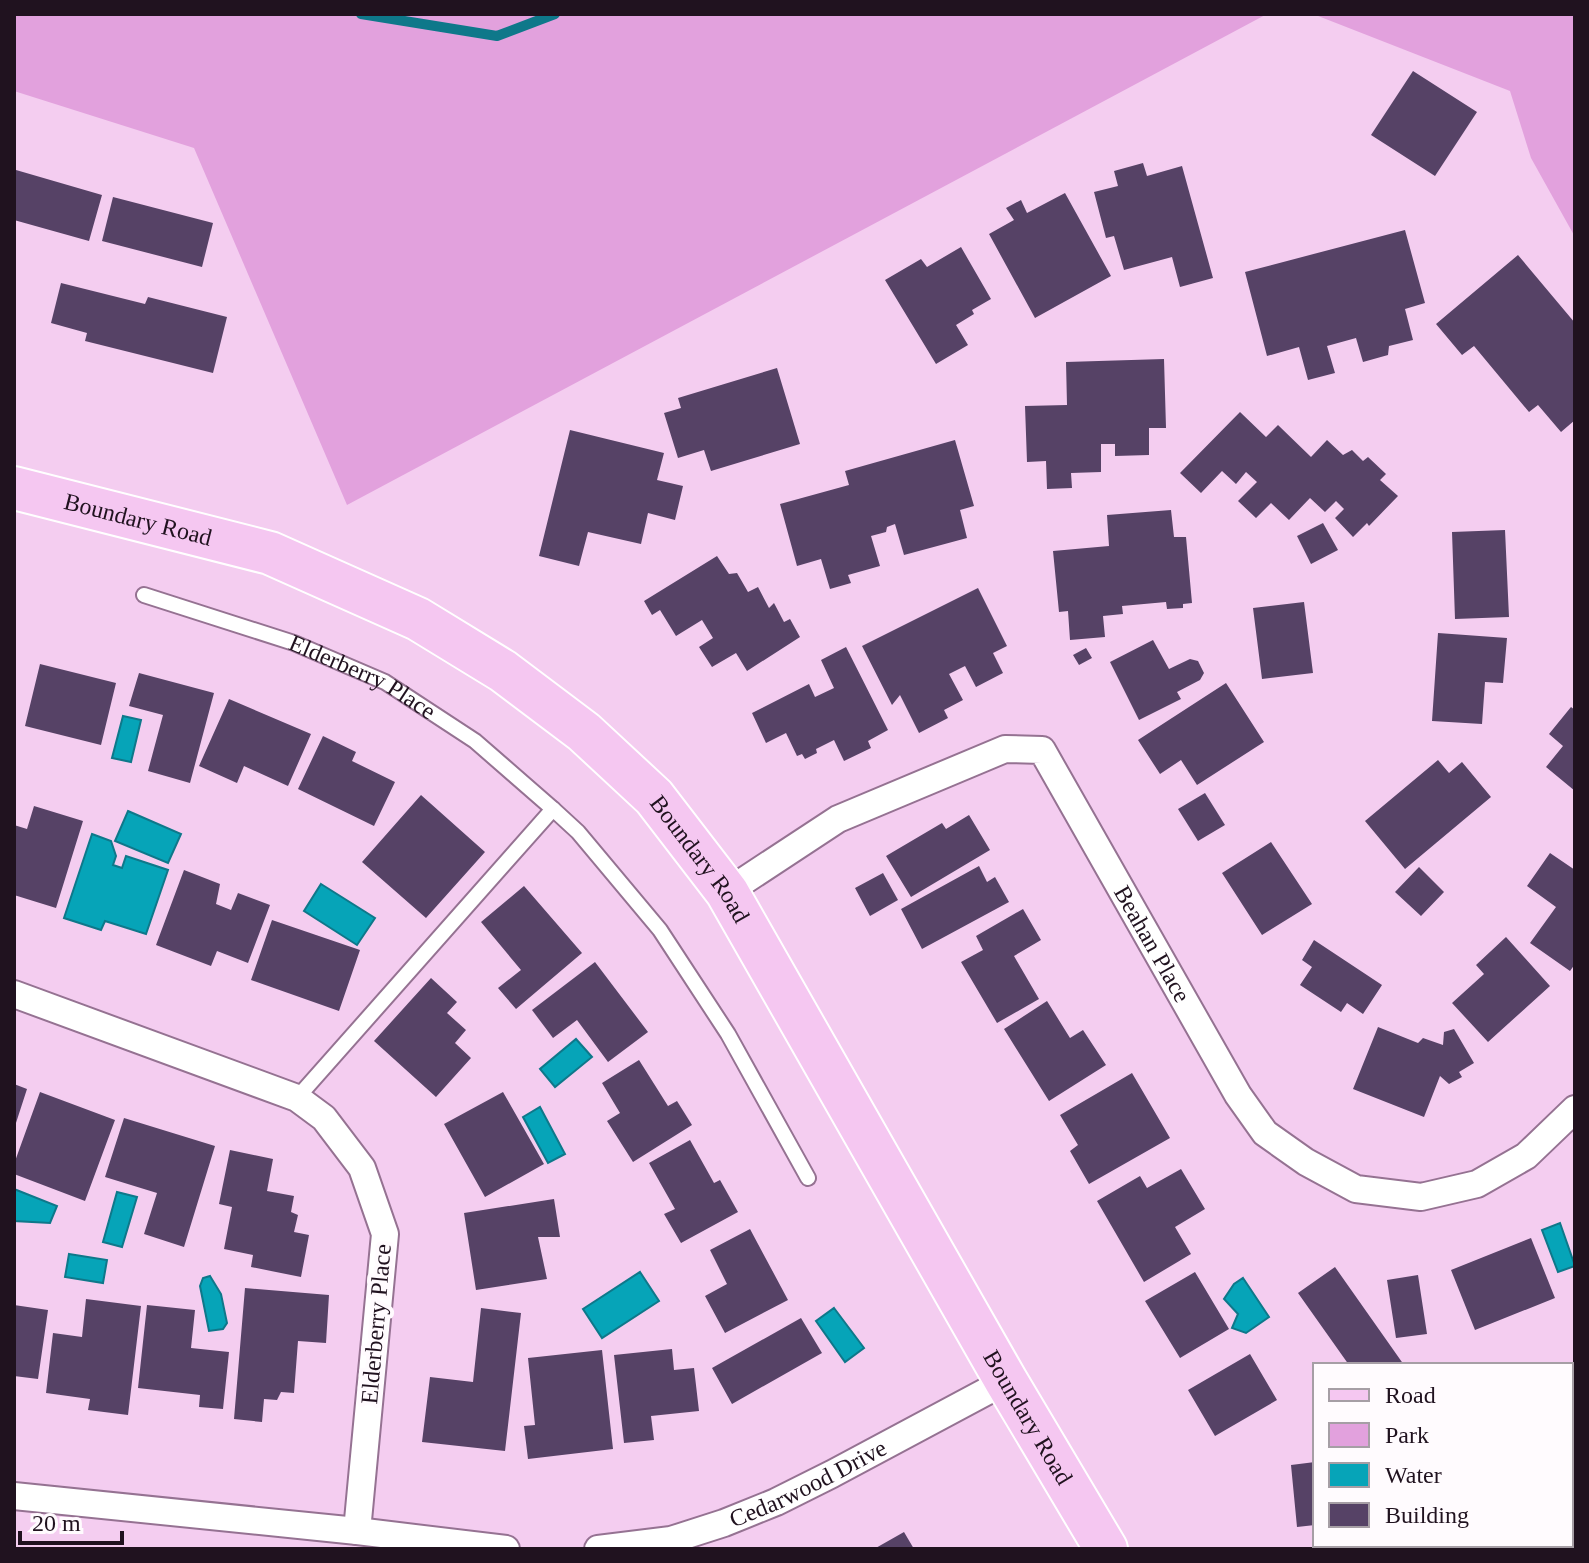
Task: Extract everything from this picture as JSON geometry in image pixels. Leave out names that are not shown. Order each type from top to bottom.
[{"type":"main road","name":"Boundary Road","points":[[14,488],[270,553],[418,619],[503,671],[584,732],[654,797],[727,892],[1006,1381],[1106,1549]]},
{"type":"street","name":"Beahan Place","points":[[727,892],[838,819],[1005,749],[1042,750],[1238,1095],[1265,1133],[1306,1162],[1356,1189],[1421,1197],[1477,1184],[1526,1156],[1575,1109]]},
{"type":"street","name":"Elderberry Place","points":[[14,994],[297,1098],[324,1118],[362,1168],[385,1234],[357,1531]]},
{"type":"street","name":"Cedarwood Drive","points":[[598,1549],[672,1545],[776,1502],[1006,1381]]},
{"type":"street","points":[[14,1496],[506,1549]]},
{"type":"lane","name":"Elderberry Place","points":[[144,595],[294,643],[385,682],[475,741],[553,809],[578,832],[660,930],[728,1034],[808,1178]]},
{"type":"lane","points":[[297,1098],[553,809]]},
{"type":"green space","points":[[14,14],[1267,14],[347,505],[194,148],[14,91]]},
{"type":"green space","points":[[1313,14],[1575,14],[1575,237],[1531,158],[1510,91]]},
{"type":"water","points":[[123,716],[141,720],[131,762],[112,758]]},
{"type":"water","points":[[128,811],[181,834],[168,863],[115,841]]},
{"type":"water","points":[[92,834],[111,841],[116,856],[113,865],[122,868],[126,856],[168,870],[146,934],[105,921],[101,930],[64,918]]},
{"type":"water","points":[[321,884],[375,918],[357,945],[304,911]]},
{"type":"water","points":[[576,1039],[592,1057],[555,1087],[540,1069]]},
{"type":"water","points":[[540,1107],[565,1154],[548,1163],[523,1117]]},
{"type":"water","points":[[14,1189],[57,1206],[50,1223],[14,1221]]},
{"type":"water","points":[[117,1192],[137,1197],[122,1247],[103,1242]]},
{"type":"water","points":[[1560,1223],[1575,1266],[1558,1272],[1542,1230]]},
{"type":"water","points":[[69,1254],[107,1260],[103,1283],[65,1277]]},
{"type":"water","points":[[640,1272],[659,1301],[602,1338],[583,1309]]},
{"type":"water","points":[[210,1276],[221,1294],[227,1323],[223,1329],[209,1331],[200,1286],[203,1278]]},
{"type":"water","points":[[1243,1278],[1269,1317],[1246,1333],[1232,1328],[1238,1314],[1224,1299],[1234,1284]]},
{"type":"water","points":[[834,1308],[864,1348],[845,1362],[816,1321]]},
{"type":"building","points":[[1413,71],[1477,112],[1435,176],[1371,135]]},
{"type":"building","points":[[1143,163],[1147,176],[1182,166],[1213,278],[1180,287],[1172,257],[1124,270],[1114,236],[1106,238],[1094,192],[1118,186],[1114,171]]},
{"type":"building","points":[[16,170],[102,195],[89,241],[14,220]]},
{"type":"building","points":[[1065,193],[1111,276],[1035,318],[989,234],[1014,220],[1006,208],[1021,200],[1027,213]]},
{"type":"building","points":[[113,197],[213,223],[202,267],[102,241]]},
{"type":"building","points":[[1405,230],[1425,303],[1405,309],[1413,340],[1389,346],[1388,355],[1363,362],[1356,338],[1327,346],[1335,373],[1308,380],[1299,347],[1267,356],[1245,272]]},
{"type":"building","points":[[961,247],[991,299],[972,310],[974,314],[956,325],[968,345],[936,364],[885,280],[921,259],[927,267]]},
{"type":"building","points":[[1518,255],[1575,323],[1575,420],[1561,432],[1538,405],[1529,412],[1474,346],[1462,355],[1436,324]]},
{"type":"building","points":[[61,283],[145,304],[148,297],[227,317],[213,373],[85,341],[87,333],[51,323]]},
{"type":"building","points":[[1164,359],[1166,428],[1149,428],[1149,455],[1115,456],[1115,444],[1101,444],[1101,472],[1071,473],[1072,488],[1047,489],[1046,461],[1027,462],[1025,406],[1067,405],[1066,362]]},
{"type":"building","points":[[777,368],[800,444],[711,471],[704,450],[678,458],[664,413],[681,408],[678,398]]},
{"type":"building","points":[[1240,412],[1266,437],[1278,425],[1311,457],[1327,440],[1343,455],[1352,450],[1363,461],[1368,457],[1386,474],[1380,480],[1398,496],[1369,526],[1367,523],[1353,537],[1335,518],[1344,509],[1336,501],[1325,512],[1310,498],[1289,520],[1271,503],[1256,518],[1238,501],[1257,482],[1246,472],[1236,484],[1222,471],[1201,493],[1180,473]]},
{"type":"building","points":[[570,430],[664,453],[657,480],[683,486],[675,520],[648,513],[641,544],[588,532],[579,566],[539,556]]},
{"type":"building","points":[[955,440],[974,506],[960,510],[967,538],[904,555],[895,524],[887,527],[886,532],[871,536],[880,566],[848,575],[851,583],[830,589],[821,559],[797,566],[780,504],[849,485],[845,471]]},
{"type":"building","points":[[1171,510],[1174,537],[1186,537],[1192,603],[1183,604],[1183,608],[1167,609],[1166,602],[1122,606],[1123,614],[1103,616],[1105,637],[1070,640],[1068,611],[1059,612],[1053,551],[1109,546],[1107,515]]},
{"type":"building","points":[[1323,523],[1338,550],[1311,564],[1297,536]]},
{"type":"building","points":[[1505,530],[1509,617],[1455,619],[1452,532]]},
{"type":"building","points":[[717,556],[729,574],[737,573],[748,592],[758,587],[769,608],[774,603],[784,622],[790,619],[800,637],[747,671],[736,653],[712,667],[699,647],[713,638],[702,620],[676,636],[660,610],[652,615],[644,601]]},
{"type":"building","points":[[978,588],[1007,646],[993,653],[1003,673],[976,687],[965,666],[949,674],[963,700],[944,710],[948,718],[919,733],[900,695],[892,705],[862,646]]},
{"type":"building","points":[[1304,602],[1313,673],[1262,679],[1253,608]]},
{"type":"building","points":[[1438,633],[1507,638],[1503,683],[1485,682],[1482,724],[1432,721]]},
{"type":"building","points":[[1153,640],[1169,669],[1190,659],[1198,661],[1204,673],[1200,680],[1177,692],[1181,699],[1139,720],[1110,662]]},
{"type":"building","points":[[846,647],[888,730],[868,741],[871,748],[844,761],[834,740],[805,759],[802,754],[797,756],[786,733],[766,743],[752,713],[809,684],[815,697],[834,688],[821,660]]},
{"type":"building","points":[[1086,648],[1092,658],[1079,665],[1073,655]]},
{"type":"building","points":[[40,664],[116,683],[101,745],[25,726]]},
{"type":"building","points":[[139,673],[214,693],[190,783],[148,771],[163,715],[129,706]]},
{"type":"building","points":[[1226,683],[1264,742],[1197,785],[1181,760],[1160,774],[1138,740]]},
{"type":"building","points":[[229,699],[311,734],[288,786],[244,766],[237,783],[199,766]]},
{"type":"building","points":[[1571,707],[1575,710],[1575,791],[1546,767],[1563,746],[1549,734]]},
{"type":"building","points":[[323,736],[356,752],[352,761],[395,782],[374,826],[298,789]]},
{"type":"building","points":[[1438,760],[1449,773],[1462,762],[1491,797],[1405,869],[1365,821]]},
{"type":"building","points":[[1205,793],[1225,825],[1198,841],[1178,809]]},
{"type":"building","points":[[421,795],[485,852],[426,918],[362,862]]},
{"type":"building","points":[[34,806],[83,821],[56,908],[14,895],[14,825],[27,829]]},
{"type":"building","points":[[969,815],[990,850],[911,897],[886,856],[942,823],[946,829]]},
{"type":"building","points":[[1271,842],[1312,904],[1262,935],[1222,873]]},
{"type":"building","points":[[1550,853],[1575,870],[1575,964],[1570,971],[1530,943],[1556,907],[1527,886]]},
{"type":"building","points":[[979,866],[987,882],[995,877],[1009,902],[922,949],[901,909]]},
{"type":"building","points":[[1419,867],[1444,892],[1421,916],[1395,892]]},
{"type":"building","points":[[184,870],[220,884],[216,904],[231,910],[238,893],[270,905],[248,963],[217,951],[211,966],[156,945]]},
{"type":"building","points":[[883,873],[898,900],[870,916],[855,888]]},
{"type":"building","points":[[524,886],[582,953],[516,1009],[498,988],[521,970],[481,922]]},
{"type":"building","points":[[1023,909],[1041,940],[1014,956],[1039,999],[997,1023],[961,962],[983,950],[976,936]]},
{"type":"building","points":[[272,920],[360,950],[339,1011],[251,980]]},
{"type":"building","points":[[1506,937],[1550,986],[1488,1042],[1452,1003],[1484,974],[1476,965]]},
{"type":"building","points":[[1314,940],[1382,985],[1363,1014],[1347,1003],[1341,1012],[1300,985],[1312,967],[1302,960]]},
{"type":"building","points":[[595,962],[648,1032],[608,1062],[577,1020],[553,1038],[532,1010]]},
{"type":"building","points":[[431,978],[457,1002],[447,1013],[466,1030],[455,1043],[471,1058],[436,1097],[374,1041]]},
{"type":"building","points":[[1047,1001],[1070,1038],[1083,1030],[1106,1065],[1049,1101],[1004,1029]]},
{"type":"building","points":[[1378,1027],[1418,1043],[1423,1038],[1443,1045],[1444,1032],[1454,1029],[1474,1063],[1459,1072],[1462,1077],[1449,1084],[1440,1076],[1424,1117],[1353,1089]]},
{"type":"building","points":[[639,1060],[668,1106],[677,1101],[692,1125],[633,1162],[607,1121],[620,1113],[602,1083]]},
{"type":"building","points":[[1132,1073],[1170,1138],[1089,1184],[1070,1151],[1078,1145],[1060,1115]]},
{"type":"building","points":[[14,1084],[27,1089],[15,1126],[14,1125]]},
{"type":"building","points":[[40,1092],[115,1120],[85,1201],[14,1174],[14,1164]]},
{"type":"building","points":[[503,1092],[544,1164],[485,1197],[444,1124]]},
{"type":"building","points":[[124,1118],[215,1146],[184,1247],[144,1234],[157,1193],[105,1177]]},
{"type":"building","points":[[690,1140],[714,1183],[720,1180],[738,1212],[681,1243],[664,1214],[675,1209],[649,1163]]},
{"type":"building","points":[[230,1150],[273,1159],[267,1191],[294,1196],[291,1212],[298,1215],[294,1232],[309,1235],[301,1277],[251,1267],[253,1255],[224,1249],[232,1207],[219,1204]]},
{"type":"building","points":[[1181,1169],[1205,1209],[1175,1227],[1191,1254],[1144,1282],[1097,1201],[1140,1176],[1147,1188]]},
{"type":"building","points":[[554,1199],[560,1237],[538,1237],[547,1279],[476,1290],[464,1213]]},
{"type":"building","points":[[750,1229],[788,1300],[725,1333],[705,1296],[727,1284],[710,1250]]},
{"type":"building","points":[[1531,1238],[1555,1298],[1475,1330],[1451,1270]]},
{"type":"building","points":[[1335,1267],[1403,1363],[1348,1363],[1298,1293]]},
{"type":"building","points":[[1195,1272],[1229,1329],[1180,1358],[1145,1301]]},
{"type":"building","points":[[1418,1275],[1427,1334],[1396,1338],[1387,1280]]},
{"type":"building","points":[[245,1288],[329,1295],[326,1343],[298,1341],[294,1393],[281,1392],[277,1400],[264,1399],[262,1422],[234,1419]]},
{"type":"building","points":[[86,1299],[141,1306],[128,1415],[88,1410],[90,1399],[46,1393],[53,1333],[82,1337]]},
{"type":"building","points":[[14,1305],[48,1310],[38,1379],[14,1376]]},
{"type":"building","points":[[147,1305],[195,1310],[191,1348],[229,1352],[223,1409],[199,1407],[200,1395],[138,1388]]},
{"type":"building","points":[[481,1308],[521,1313],[505,1451],[422,1442],[430,1377],[473,1382]]},
{"type":"building","points":[[801,1318],[822,1353],[732,1404],[712,1368]]},
{"type":"building","points":[[672,1349],[674,1370],[694,1368],[699,1411],[651,1416],[654,1440],[624,1443],[614,1355]]},
{"type":"building","points":[[602,1350],[613,1449],[528,1459],[524,1426],[535,1425],[528,1358]]},
{"type":"building","points":[[1250,1354],[1277,1400],[1215,1436],[1188,1390]]},
{"type":"building","points":[[1313,1462],[1313,1525],[1297,1527],[1291,1465]]},
{"type":"building","points":[[904,1532],[914,1549],[874,1549]]},
{"type":"building","points":[[1454,1547],[1554,1549],[1455,1549]]},
{"type":"waterway","points":[[361,14],[497,36],[555,14]]}]
